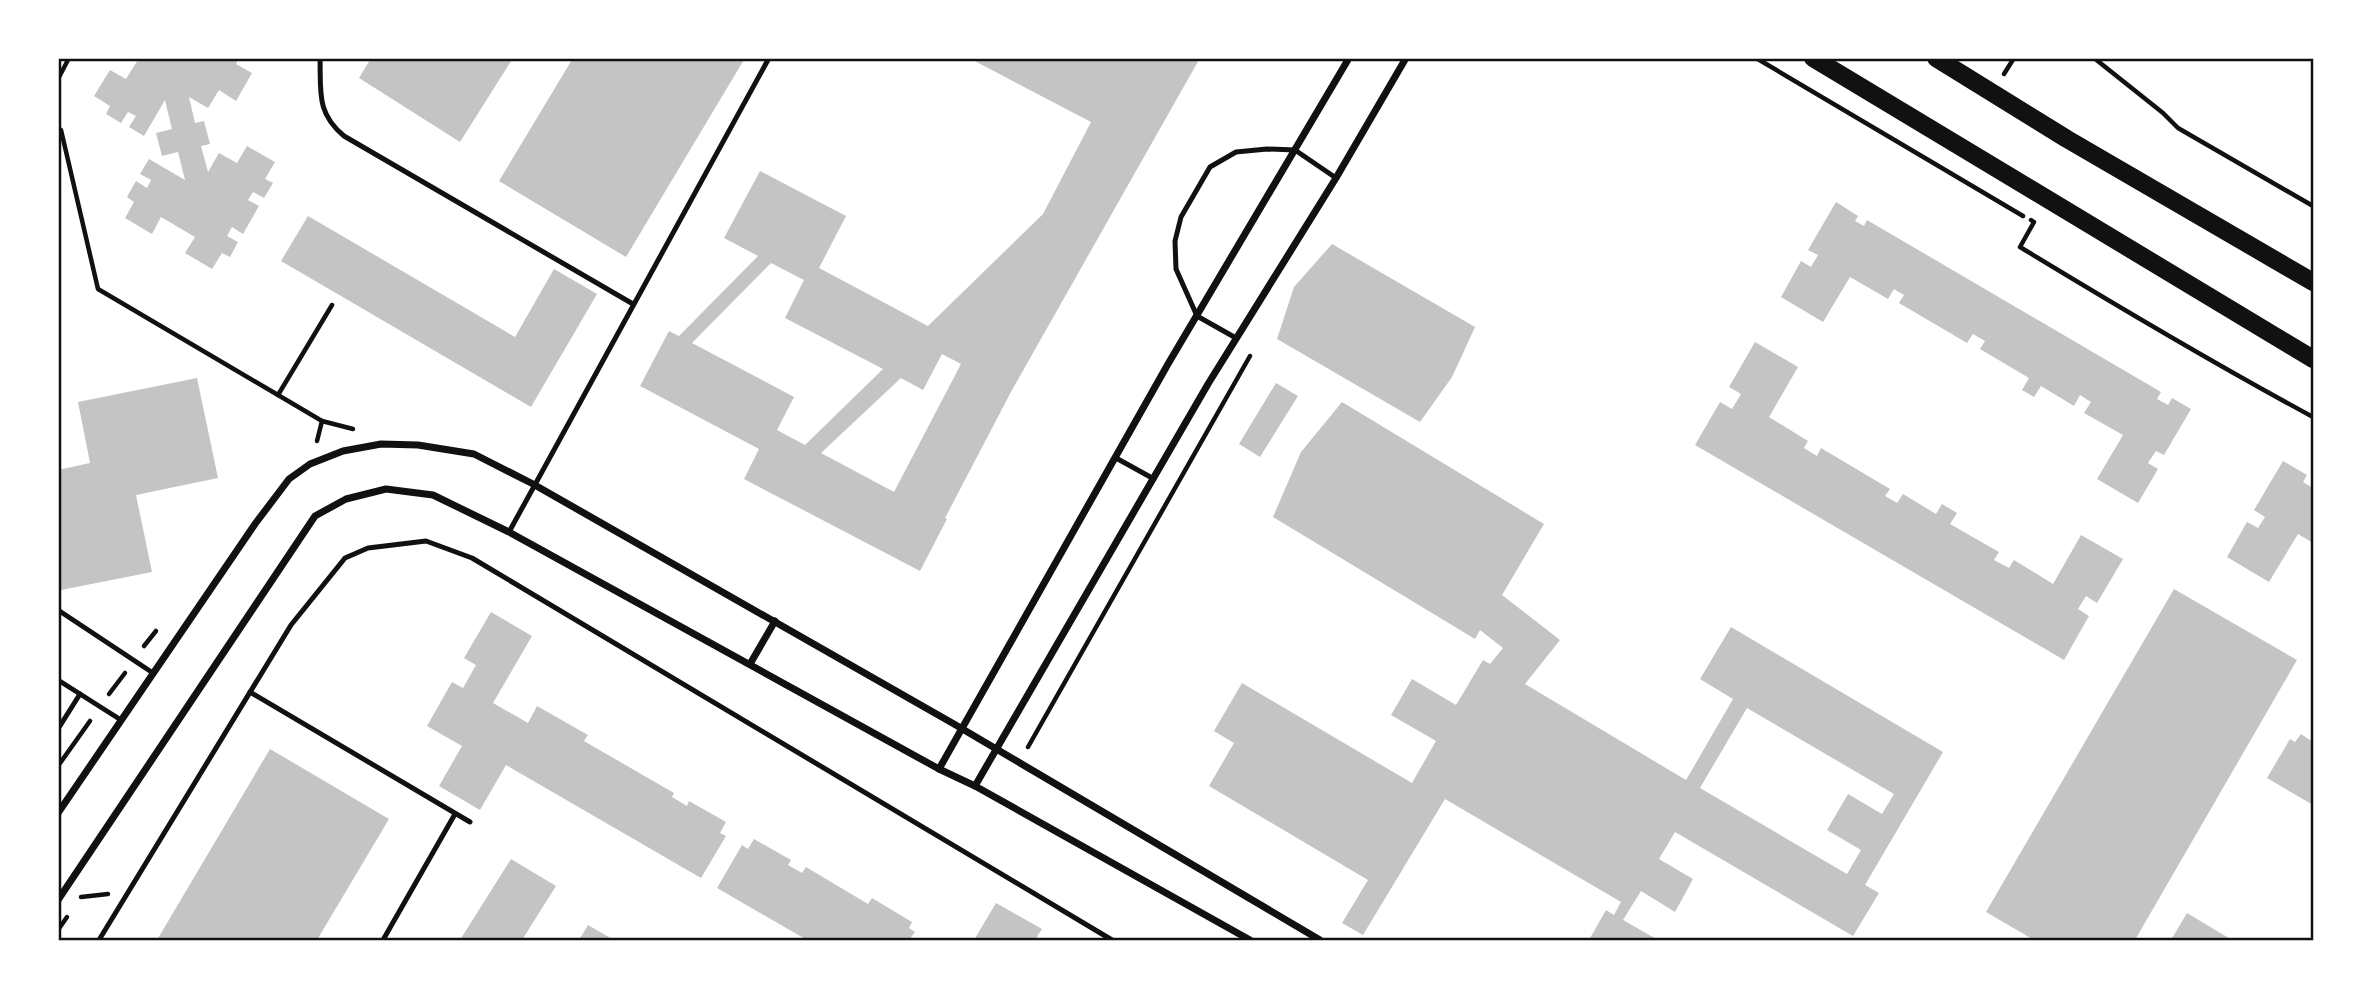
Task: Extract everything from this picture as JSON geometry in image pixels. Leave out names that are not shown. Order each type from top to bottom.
[{"type":"main road","points":[[1813,58],[2313,359]]},
{"type":"main road","points":[[1936,58],[2067,139],[2313,282]]},
{"type":"street","points":[[939,769],[1197,316],[1349,58]]},
{"type":"street","points":[[975,786],[1236,338],[1336,178],[1406,58]]},
{"type":"street","points":[[58,813],[255,524],[289,479],[310,464],[343,451],[381,444],[418,445],[474,454],[533,484],[963,729],[1320,940]]},
{"type":"street","points":[[58,900],[315,516],[346,499],[386,489],[433,495],[509,531],[1250,940]]},
{"type":"street","points":[[750,664],[775,621]]},
{"type":"lane","points":[[320,58],[325,115],[338,131],[634,304]]},
{"type":"lane","points":[[509,531],[769,58]]},
{"type":"lane","points":[[1236,338],[1197,316],[1176,269],[1175,240],[1181,217],[1210,167],[1236,152],[1295,150],[1336,178]]},
{"type":"lane","points":[[1116,458],[1154,479]]},
{"type":"lane","points":[[99,940],[291,625],[345,558],[368,548],[426,541],[472,558],[1112,940]]},
{"type":"lane","points":[[58,610],[153,673]]},
{"type":"lane","points":[[58,680],[121,720]]},
{"type":"lane","points":[[250,692],[470,822]]},
{"type":"lane","points":[[58,729],[80,694]]},
{"type":"lane","points":[[383,940],[455,814]]},
{"type":"path","points":[[58,79],[69,58]]},
{"type":"path","points":[[1756,58],[2034,222],[2020,247],[2106,301],[2224,369],[2313,416]]},
{"type":"path","points":[[2094,58],[2178,128],[2313,206]]},
{"type":"path","points":[[58,128],[61,130],[98,289],[322,421],[360,431]]},
{"type":"path","points":[[278,395],[332,305]]},
{"type":"path","points":[[1031,756],[1029,741],[1254,350]]},
{"type":"path","points":[[2224,369],[2229,362]]},
{"type":"path","points":[[315,448],[326,445]]},
{"type":"path","points":[[58,766],[158,628]]},
{"type":"path","points":[[58,930],[88,886]]},
{"type":"building","points":[[139,58],[239,58],[236,64],[252,73],[236,101],[219,90],[208,108],[189,97],[195,123],[204,121],[210,144],[201,146],[208,172],[219,153],[237,163],[247,146],[275,162],[265,179],[273,183],[264,198],[253,192],[248,200],[259,206],[243,234],[232,227],[227,236],[238,242],[230,257],[222,253],[212,269],[185,253],[195,237],[161,217],[152,234],[125,218],[134,202],[127,197],[136,181],[147,188],[151,180],[140,174],[149,159],[185,180],[178,152],[162,156],[156,133],[172,129],[165,100],[144,136],[129,127],[136,116],[128,112],[121,123],[106,114],[110,106],[94,96],[110,70],[126,79]]},
{"type":"building","points":[[371,58],[513,58],[460,142],[359,78]]},
{"type":"building","points":[[573,58],[745,58],[626,257],[499,181]]},
{"type":"building","points":[[969,58],[1200,58],[1012,390],[920,571],[744,479],[759,449],[640,386],[669,331],[679,336],[758,256],[724,238],[760,171],[846,216],[819,268],[928,326],[1043,214],[1091,122]],"holes":[[[771,263],[804,280],[785,318],[883,369],[805,445],[777,430],[794,397],[692,343]],[[942,354],[961,364],[894,492],[821,453],[901,378],[923,390]]]},
{"type":"building","points":[[1836,202],[1858,216],[1855,221],[1864,226],[1867,220],[2161,392],[2157,399],[2168,405],[2172,398],[2191,409],[2164,455],[2156,451],[2148,463],[2158,469],[2138,503],[2097,479],[2123,435],[2084,413],[2091,402],[2080,395],[2074,406],[2041,386],[2034,397],[2022,390],[2029,378],[1980,349],[1985,341],[1973,334],[1967,343],[1899,303],[1904,295],[1894,289],[1888,299],[1850,277],[1823,322],[1781,297],[1801,261],[1811,267],[1818,255],[1808,250]]},
{"type":"building","points":[[308,216],[515,337],[554,269],[597,294],[531,407],[281,261]]},
{"type":"building","points":[[1332,244],[1475,327],[1452,377],[1420,422],[1277,339],[1294,287]]},
{"type":"building","points":[[1755,342],[1798,367],[1769,417],[1808,441],[1804,448],[1817,456],[1821,448],[1890,489],[1885,496],[1897,503],[1903,494],[1936,514],[1942,504],[1957,513],[1950,524],[1999,552],[1994,560],[2009,568],[2014,560],[2053,584],[2081,535],[2123,559],[2097,603],[2086,596],[2078,609],[2089,616],[2064,660],[1695,445],[1720,402],[1732,409],[1741,394],[1729,387]]},
{"type":"building","points":[[197,378],[218,478],[136,495],[152,572],[61,590],[58,576],[58,470],[90,463],[78,402]]},
{"type":"building","points":[[1276,383],[1298,396],[1260,457],[1239,444]]},
{"type":"building","points":[[1342,402],[1544,524],[1502,595],[1560,640],[1525,684],[1686,780],[1733,699],[1700,679],[1731,627],[1943,752],[1865,885],[1879,893],[1853,936],[1675,832],[1659,859],[1693,879],[1675,912],[1641,891],[1623,920],[1658,940],[1589,940],[1606,910],[1614,915],[1621,902],[1445,799],[1363,935],[1342,923],[1368,880],[1209,786],[1234,743],[1214,731],[1242,683],[1412,783],[1436,741],[1391,715],[1412,679],[1456,705],[1483,660],[1490,664],[1503,648],[1480,630],[1475,639],[1273,517],[1301,452]],"holes":[[[1747,708],[1894,794],[1882,814],[1848,794],[1827,830],[1861,850],[1847,874],[1700,788]]]},
{"type":"building","points":[[2283,461],[2307,475],[2303,482],[2311,487],[2313,482],[2313,543],[2298,534],[2269,582],[2227,557],[2247,522],[2258,528],[2265,517],[2254,510]]},
{"type":"building","points":[[2174,589],[2297,660],[2135,940],[2034,940],[1986,912]]},
{"type":"building","points":[[491,612],[532,636],[493,703],[528,723],[537,706],[588,735],[584,741],[674,793],[672,797],[687,806],[689,801],[726,822],[720,833],[726,836],[701,878],[506,765],[480,810],[439,786],[462,746],[427,726],[452,682],[463,688],[476,665],[464,658]]},
{"type":"building","points":[[2301,734],[2313,742],[2313,805],[2267,778],[2290,739],[2295,742]]},
{"type":"building","points":[[270,749],[389,819],[317,940],[157,940]]},
{"type":"building","points":[[754,839],[791,860],[788,865],[802,873],[806,867],[868,904],[872,898],[912,922],[909,928],[915,932],[909,940],[807,940],[717,888],[742,845],[748,849]]},
{"type":"building","points":[[511,859],[556,886],[522,940],[460,940]]},
{"type":"building","points":[[996,903],[1042,929],[1035,940],[974,940]]},
{"type":"building","points":[[2187,913],[2232,940],[2171,940]]},
{"type":"building","points":[[588,925],[614,940],[579,940]]}]
